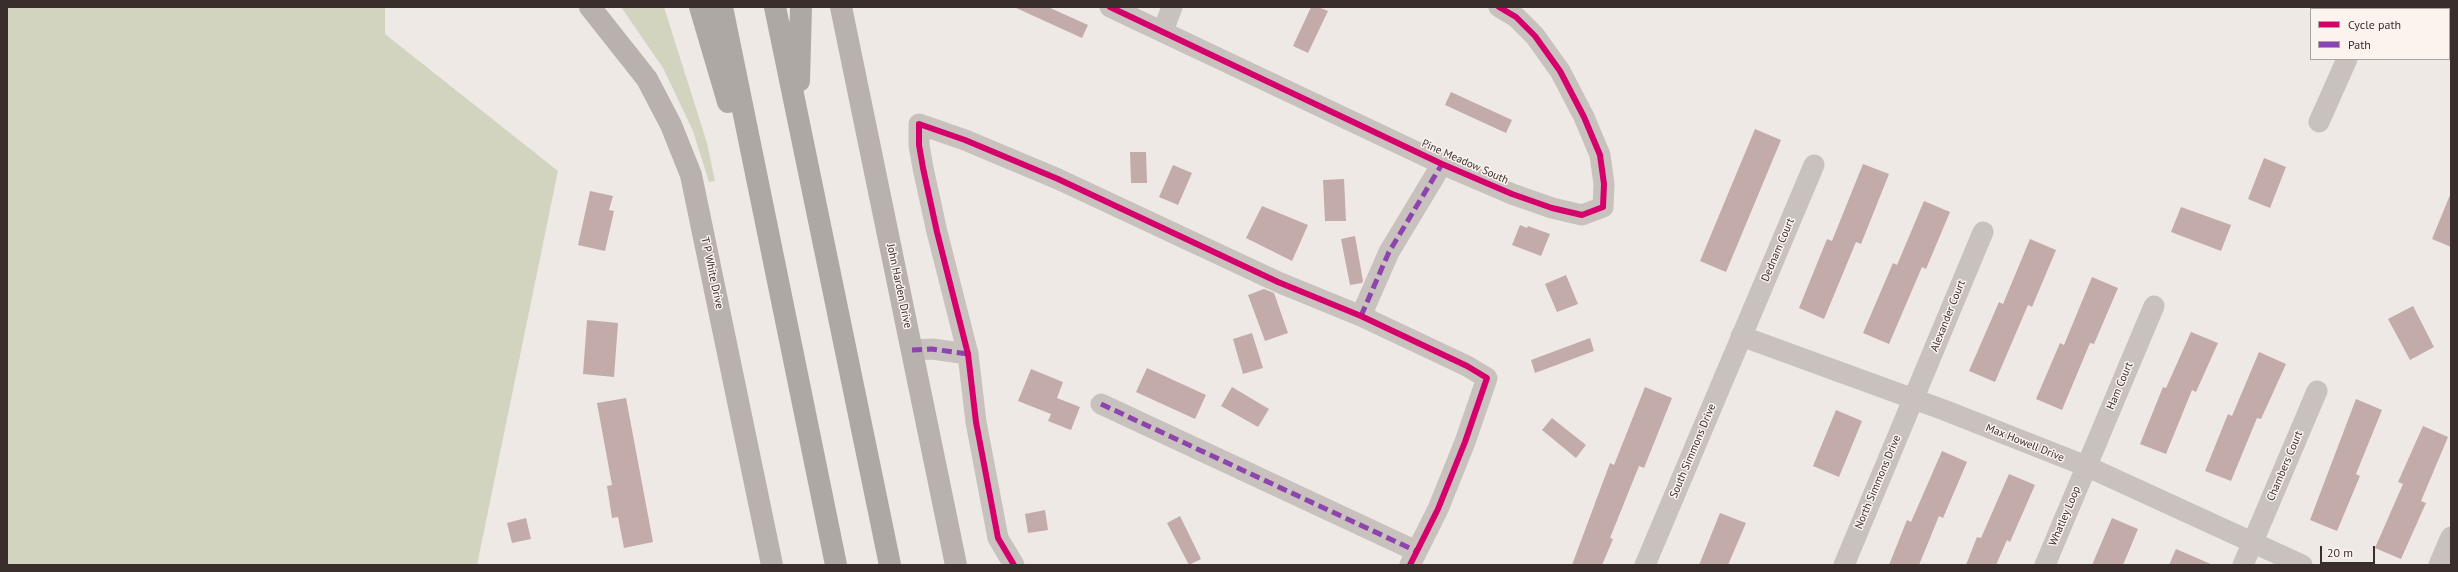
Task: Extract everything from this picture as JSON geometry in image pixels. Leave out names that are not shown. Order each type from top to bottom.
[{"type":"highway","points":[[700,7],[765,223]]},
{"type":"highway","points":[[722,7],[836,565]]},
{"type":"highway","points":[[775,7],[890,565]]},
{"type":"highway","points":[[798,118],[801,7]]},
{"type":"street","name":"T P White Drive","points":[[590,7],[647,78],[671,125],[691,174],[772,565]]},
{"type":"street","name":"John Harden Drive","points":[[842,7],[956,565]]},
{"type":"street","name":"Pine Meadow South","points":[[1110,7],[1442,164],[1552,208],[1582,215],[1603,206],[1604,184],[1600,155],[1581,110],[1560,71],[1535,36],[1516,17],[1498,7]]},
{"type":"street","points":[[1163,31],[1172,7]]},
{"type":"street","points":[[2319,122],[2347,60]]},
{"type":"street","points":[[1014,565],[998,538],[976,422],[968,354],[924,175],[919,145],[919,124],[965,140],[1058,179],[1278,282],[1361,316],[1467,366],[1487,378],[1465,442],[1438,509],[1413,558],[1101,404]]},
{"type":"street","points":[[1361,316],[1389,252],[1442,164]]},
{"type":"street","name":"Dednam Court","points":[[1741,336],[1814,165]]},
{"type":"street","name":"Alexander Court","points":[[1914,400],[1983,232]]},
{"type":"street","name":"Ham Court","points":[[2086,466],[2154,306]]},
{"type":"street","name":"Max Howell Drive","points":[[1741,336],[2086,466],[2302,565]]},
{"type":"street","name":"South Simmons Drive","points":[[1645,565],[1741,336]]},
{"type":"street","points":[[912,350],[932,349],[968,354]]},
{"type":"street","name":"Chambers Court","points":[[2253,542],[2317,391]]},
{"type":"street","name":"North Simmons Drive","points":[[1844,565],[1914,400]]},
{"type":"street","name":"Whatley Loop","points":[[2045,565],[2086,466]]},
{"type":"street","points":[[2439,565],[2451,537]]},
{"type":"street","points":[[2243,565],[2253,542]]},
{"type":"green space","points":[[7,7],[385,7],[385,34],[558,171],[477,565],[7,565]]},
{"type":"green space","points":[[621,7],[664,7],[707,143],[715,181],[709,182],[693,131],[663,68]]},
{"type":"building","points":[[1014,7],[1048,7],[1088,25],[1082,38]]},
{"type":"building","points":[[1311,7],[1318,7],[1328,11],[1308,53],[1293,46]]},
{"type":"building","points":[[1451,92],[1512,120],[1506,133],[1445,105]]},
{"type":"building","points":[[1755,129],[1781,140],[1726,272],[1700,261]]},
{"type":"building","points":[[1130,152],[1146,152],[1147,183],[1131,183]]},
{"type":"building","points":[[2264,158],[2286,167],[2270,208],[2248,199]]},
{"type":"building","points":[[1863,164],[1889,174],[1861,244],[1856,242],[1824,319],[1799,308],[1827,239],[1832,241]]},
{"type":"building","points":[[1173,165],[1192,173],[1178,205],[1159,197]]},
{"type":"building","points":[[1344,179],[1346,221],[1325,221],[1323,180]]},
{"type":"building","points":[[590,191],[613,196],[609,210],[614,211],[605,251],[578,245]]},
{"type":"building","points":[[2451,195],[2451,247],[2432,239]]},
{"type":"building","points":[[1924,201],[1950,212],[1926,269],[1922,267],[1889,344],[1863,333],[1893,263],[1897,265]]},
{"type":"building","points":[[1262,206],[1308,225],[1292,261],[1246,238]]},
{"type":"building","points":[[2181,207],[2231,225],[2221,251],[2171,232]]},
{"type":"building","points":[[1520,225],[1527,228],[1528,226],[1550,234],[1541,256],[1512,245]]},
{"type":"building","points":[[1355,236],[1363,281],[1362,283],[1350,285],[1341,239]]},
{"type":"building","points":[[2030,239],[2056,250],[2032,307],[2028,305],[1995,382],[1969,371],[1999,302],[2003,304]]},
{"type":"building","points":[[1566,275],[1578,304],[1557,312],[1545,284]]},
{"type":"building","points":[[2092,277],[2118,288],[2094,344],[2090,343],[2062,410],[2036,399],[2060,343],[2064,345]]},
{"type":"building","points":[[1264,289],[1274,293],[1288,333],[1265,341],[1248,295]]},
{"type":"building","points":[[2413,306],[2434,347],[2410,360],[2388,319]]},
{"type":"building","points":[[587,320],[618,323],[614,377],[583,374]]},
{"type":"building","points":[[2191,332],[2218,343],[2196,392],[2192,390],[2166,454],[2140,444],[2163,387],[2166,388]]},
{"type":"building","points":[[1252,333],[1263,368],[1243,374],[1233,339]]},
{"type":"building","points":[[1590,338],[1594,351],[1535,373],[1531,360]]},
{"type":"building","points":[[2259,352],[2286,364],[2261,419],[2257,418],[2231,481],[2205,471],[2228,414],[2232,416]]},
{"type":"building","points":[[1147,368],[1206,395],[1195,419],[1136,392]]},
{"type":"building","points":[[1031,369],[1063,382],[1057,398],[1080,407],[1071,430],[1048,421],[1051,414],[1018,401]]},
{"type":"building","points":[[1232,387],[1269,409],[1258,427],[1221,406]]},
{"type":"building","points":[[1645,387],[1672,398],[1644,468],[1639,466],[1610,538],[1613,539],[1602,565],[1572,565],[1610,463],[1614,465]]},
{"type":"building","points":[[626,398],[653,542],[624,548],[618,517],[612,518],[607,486],[612,485],[597,403]]},
{"type":"building","points":[[2356,399],[2382,410],[2356,474],[2360,476],[2337,531],[2310,520]]},
{"type":"building","points":[[1836,410],[1862,421],[1839,477],[1813,466]]},
{"type":"building","points":[[1552,418],[1586,445],[1576,458],[1542,430]]},
{"type":"building","points":[[2423,426],[2448,437],[2421,501],[2426,503],[2401,559],[2375,548],[2403,484],[2398,482]]},
{"type":"building","points":[[1942,451],[1967,462],[1943,518],[1939,516],[1919,565],[1889,565],[1907,520],[1911,522]]},
{"type":"building","points":[[2009,474],[2035,485],[2010,542],[2007,540],[1996,565],[1966,565],[1977,537],[1981,538]]},
{"type":"building","points":[[1045,510],[1048,530],[1028,533],[1025,514]]},
{"type":"building","points":[[1720,513],[1746,523],[1728,565],[1699,565]]},
{"type":"building","points":[[1180,516],[1201,559],[1189,565],[1167,523]]},
{"type":"building","points":[[526,518],[531,539],[512,543],[507,523]]},
{"type":"building","points":[[2112,518],[2138,529],[2123,565],[2092,565]]},
{"type":"building","points":[[2176,549],[2213,565],[2169,565]]},
{"type":"marked path","points":[[1361,316],[1389,252],[1442,164]]},
{"type":"marked path","points":[[912,350],[932,349],[968,354]]},
{"type":"marked path","points":[[1101,404],[1416,551]]},
{"type":"cycle path","points":[[1110,7],[1442,164],[1512,194],[1552,208],[1582,215],[1603,207],[1604,184],[1600,155],[1584,117],[1560,71],[1535,36],[1516,17],[1499,7]]},
{"type":"cycle path","points":[[1014,565],[998,538],[976,422],[968,354],[937,232],[923,168],[919,145],[919,124],[965,140],[1058,179],[1278,282],[1361,316],[1467,366],[1487,378],[1465,442],[1438,509],[1410,565]]}]
